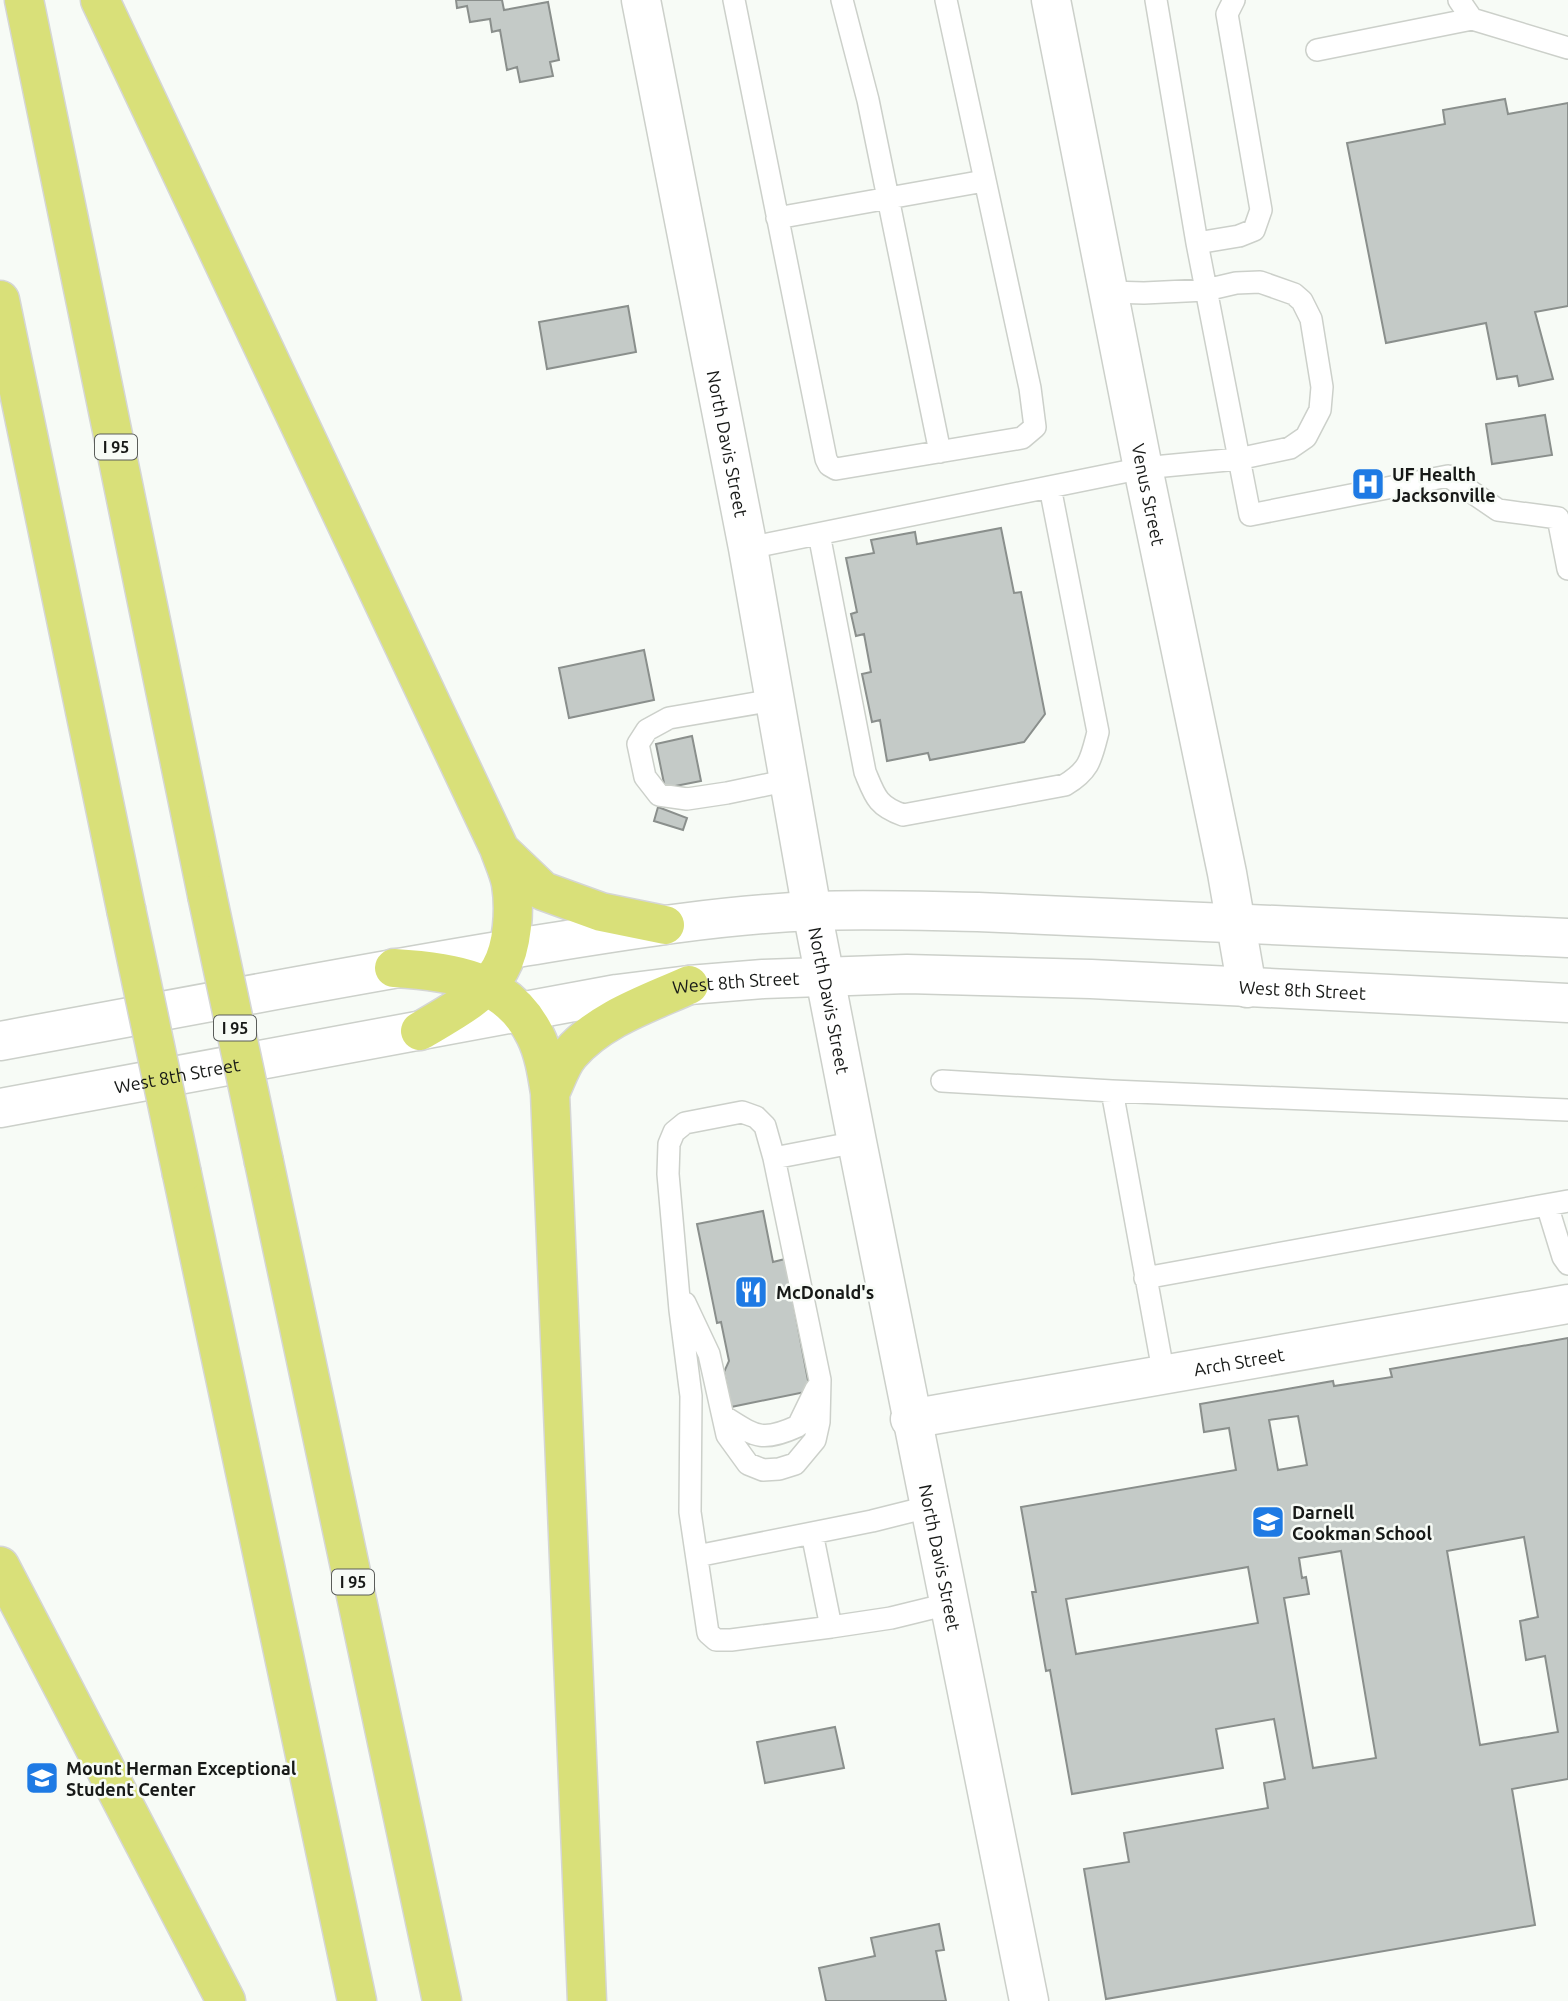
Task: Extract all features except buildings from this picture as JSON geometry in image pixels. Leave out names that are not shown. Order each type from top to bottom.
[{"type":"highway","name":"I 95","points":[[24,0],[207,895],[442,2001]]},
{"type":"highway","points":[[100,0],[499,848],[511,883],[512,910],[508,949],[500,970],[486,986],[459,1007],[420,1031]]},
{"type":"highway","points":[[0,300],[357,2001]]},
{"type":"highway","points":[[499,848],[543,891],[601,912],[665,925]]},
{"type":"highway","points":[[394,968],[433,970],[457,975],[486,986],[507,998],[521,1012],[536,1036],[545,1063],[550,1093],[587,2001]]},
{"type":"highway","points":[[550,1093],[569,1055],[590,1035],[624,1015],[689,985]]},
{"type":"highway","points":[[0,1566],[226,2001]]},
{"type":"street","name":"North Davis Street","points":[[641,0],[748,548],[856,1142],[1029,2001]]},
{"type":"street","name":"Venus Street","points":[[1051,0],[1247,988]]},
{"type":"street","points":[[0,1041],[508,949],[665,925],[812,911],[897,910],[1236,922],[1568,938]]},
{"type":"street","name":"West 8th Street","points":[[0,1108],[617,994],[689,985],[898,974],[1568,1003]]},
{"type":"street","name":"Arch Street","points":[[910,1419],[1568,1304]]},
{"type":"lane","points":[[734,0],[829,466],[836,469],[1022,438],[1035,428],[1030,388],[946,0]]},
{"type":"lane","points":[[842,0],[868,100],[940,452]]},
{"type":"lane","points":[[1156,0],[1197,243],[1250,515],[1448,476],[1498,510],[1558,518],[1568,569]]},
{"type":"lane","points":[[1197,243],[1239,236],[1254,230],[1261,210],[1227,14],[1234,0]]},
{"type":"lane","points":[[1459,0],[1472,19]]},
{"type":"lane","points":[[1317,50],[1472,19],[1568,48]]},
{"type":"lane","points":[[777,218],[984,181]]},
{"type":"lane","points":[[748,548],[1143,468],[1238,459],[1290,448],[1306,437],[1320,410],[1322,387],[1311,319],[1303,301],[1294,294],[1260,282],[1236,283],[1206,290],[1108,292]]},
{"type":"lane","points":[[819,534],[865,772],[875,797],[887,809],[904,815],[1065,785],[1082,775],[1090,762],[1098,732],[1050,487]]},
{"type":"lane","points":[[774,700],[669,718],[647,730],[638,744],[645,777],[659,795],[687,799],[789,780]]},
{"type":"lane","points":[[942,1081],[1112,1091],[1568,1110]]},
{"type":"lane","points":[[1112,1091],[1164,1376]]},
{"type":"lane","points":[[678,1288],[709,1354],[727,1434],[748,1464],[764,1470],[795,1464],[816,1440],[820,1380],[774,1157],[765,1126],[756,1117],[742,1112],[685,1122],[674,1132],[669,1144],[668,1174],[678,1288],[691,1396],[690,1512],[709,1633],[716,1640],[831,1627],[891,1618],[948,1604]]},
{"type":"lane","points":[[774,1157],[856,1142]]},
{"type":"lane","points":[[1145,1278],[1558,1203],[1563,1256],[1568,1264]]},
{"type":"lane","points":[[723,1416],[750,1433],[766,1437],[781,1434],[798,1426],[820,1380]]},
{"type":"lane","points":[[697,1556],[928,1507]]},
{"type":"lane","points":[[812,1533],[831,1627]]},
{"type":"place","name":"UF Health Jacksonville","points":[[1368,484]]},
{"type":"place","name":"McDonald's","points":[[751,1292]]},
{"type":"place","name":"Darnell Cookman School","points":[[1268,1522]]},
{"type":"place","name":"Mount Herman Exceptional Student Center","points":[[42,1778]]}]
